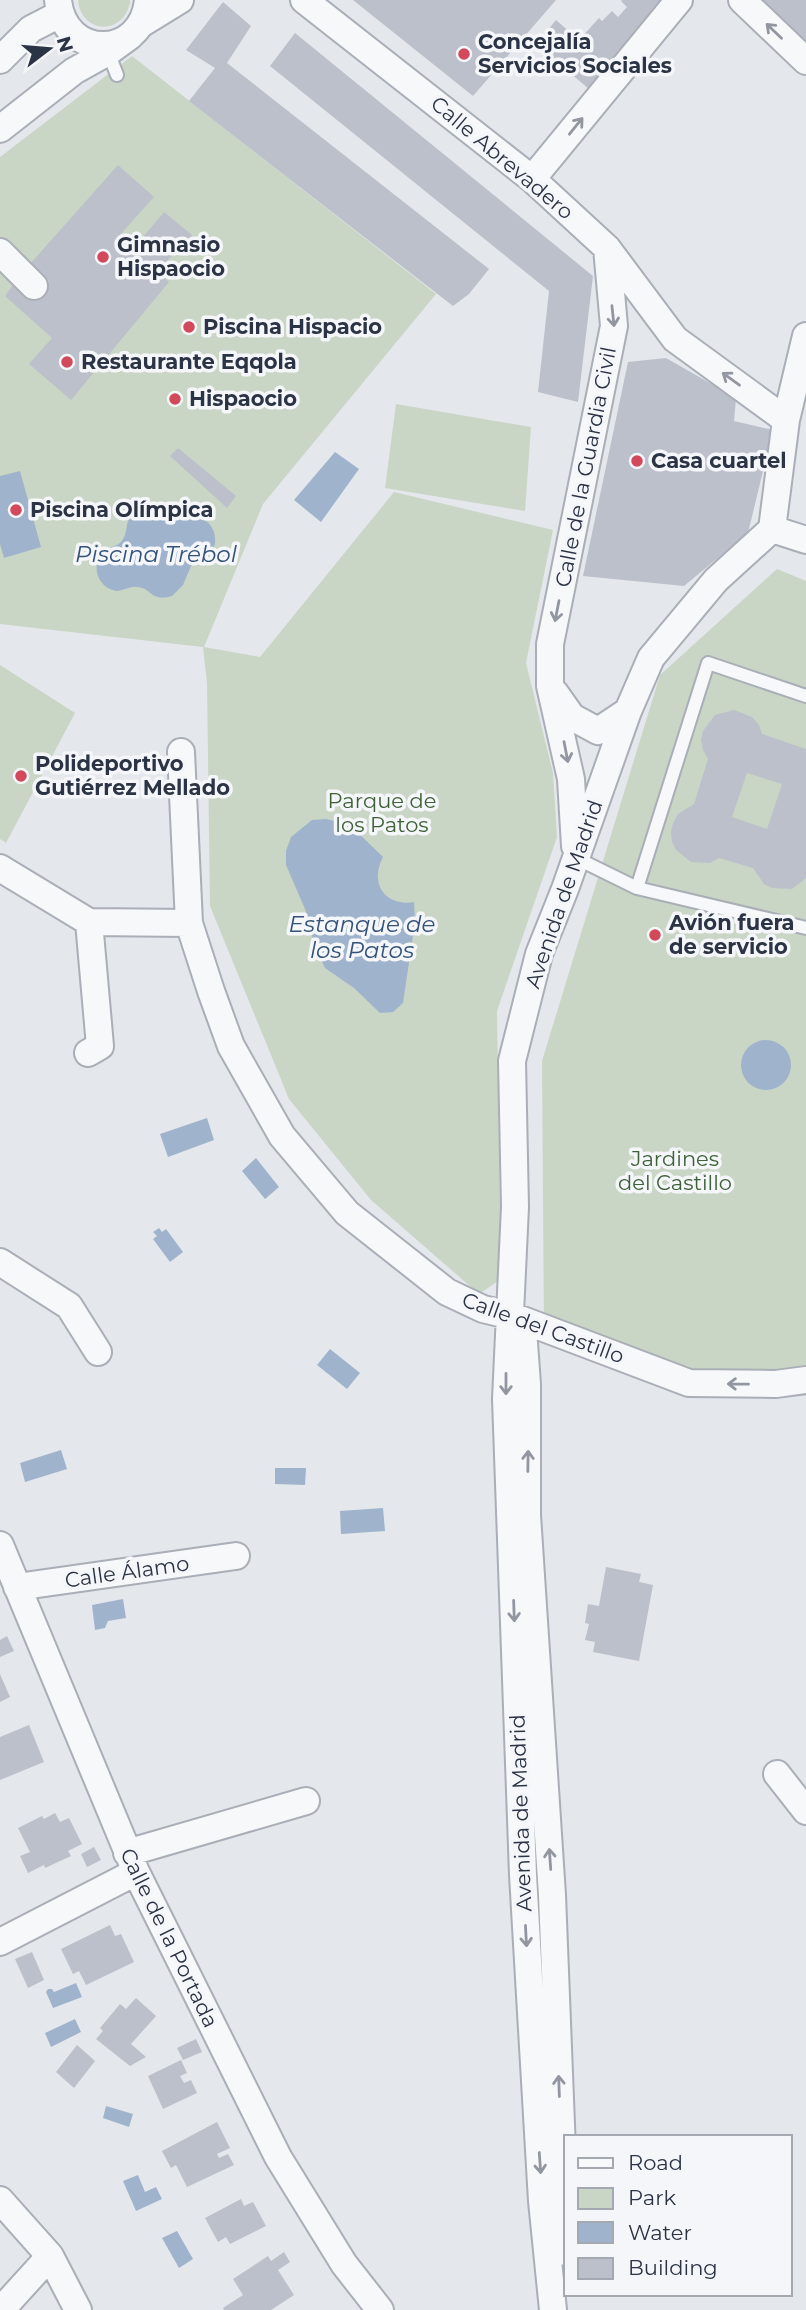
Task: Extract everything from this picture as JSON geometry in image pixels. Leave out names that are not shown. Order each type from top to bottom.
[{"type":"street","points":[[0,60],[31,29],[59,7],[71,32],[89,43],[103,46],[118,43],[139,20],[180,0]]},
{"type":"street","name":"Calle Abrevadero","points":[[304,0],[532,179],[607,248],[675,339],[786,419]]},
{"type":"street","points":[[532,179],[679,0]]},
{"type":"street","points":[[742,0],[806,61]]},
{"type":"street","points":[[0,129],[74,71],[113,64],[139,20]]},
{"type":"street","name":"Calle de la Guardia Civil","points":[[575,858],[571,779],[550,686],[550,644],[614,326],[607,248]]},
{"type":"street","points":[[0,252],[34,286]]},
{"type":"street","points":[[806,336],[786,419],[772,529],[806,540]]},
{"type":"street","name":"Avenida de Madrid","points":[[553,2310],[542,2201],[523,1875],[506,1399],[515,1208],[512,1061],[539,954],[650,658],[716,580],[772,529]]},
{"type":"street","points":[[550,686],[572,717],[597,731],[628,711]]},
{"type":"street","name":"Calle del Castillo","points":[[181,752],[190,923],[211,991],[231,1046],[282,1136],[347,1213],[447,1292],[483,1309],[512,1316],[689,1383],[775,1384],[806,1380]]},
{"type":"street","points":[[0,868],[89,922],[190,923]]},
{"type":"street","points":[[88,1053],[100,1046],[89,922]]},
{"type":"street","points":[[0,1262],[69,1306],[98,1352]]},
{"type":"street","name":"Avenida de Madrid","points":[[512,1316],[524,1343],[527,1384],[527,1515],[552,1895],[564,2217]]},
{"type":"street","name":"Calle Álamo","points":[[7,1567],[236,1556]]},
{"type":"street","name":"Calle de la Portada","points":[[7,1567],[131,1862],[278,2157],[344,2264],[380,2310]]},
{"type":"street","points":[[777,1774],[806,1811]]},
{"type":"street","points":[[0,1941],[131,1862],[306,1801]]},
{"type":"street","points":[[0,2200],[50,2256],[78,2310]]},
{"type":"street","points":[[1,2310],[50,2256]]},
{"type":"lane","points":[[637,888],[708,663],[806,696]]},
{"type":"lane","points":[[575,858],[637,888],[806,928]]},
{"type":"green space","points":[[78,0],[130,0],[130,3],[126,14],[119,21],[102,27],[86,19]]},
{"type":"green space","name":"Parque de los Patos","points":[[132,56],[436,294],[263,504],[204,647],[260,657],[394,492],[553,530],[526,663],[553,773],[557,837],[497,1011],[501,1279],[479,1294],[371,1200],[289,1099],[210,906],[207,683],[203,647],[0,624],[0,157]]},
{"type":"green space","points":[[396,404],[531,427],[525,511],[385,488]]},
{"type":"green space","name":"Jardines del Castillo","points":[[777,569],[806,581],[806,1372],[686,1371],[544,1335],[542,1061],[660,675]]},
{"type":"green space","name":"Polideportivo Gutiérrez Mellado","points":[[0,665],[75,713],[6,843],[0,839]]},
{"type":"water","points":[[335,452],[359,469],[321,522],[294,500]]},
{"type":"water","name":"Piscina Olímpica","points":[[20,471],[41,547],[4,558],[0,544],[0,476]]},
{"type":"water","name":"Piscina Trébol","points":[[145,510],[160,513],[170,521],[200,518],[210,525],[215,536],[210,554],[191,566],[183,585],[172,596],[155,596],[137,587],[116,591],[105,586],[98,576],[99,558],[105,551],[121,542],[129,519]]},
{"type":"water","name":"Estanque de los Patos","points":[[326,819],[349,824],[383,857],[379,867],[379,884],[388,897],[404,903],[414,902],[415,922],[403,1003],[393,1012],[380,1013],[354,988],[325,968],[316,950],[305,909],[286,865],[286,851],[291,837],[312,820]]},
{"type":"water","points":[[766,1040],[784,1047],[791,1065],[784,1083],[766,1090],[748,1083],[741,1065],[748,1047]]},
{"type":"water","points":[[207,1118],[214,1140],[168,1157],[160,1134]]},
{"type":"water","points":[[256,1158],[279,1187],[265,1199],[242,1171]]},
{"type":"water","points":[[159,1228],[162,1232],[166,1229],[183,1252],[170,1262],[153,1239],[157,1236],[153,1232]]},
{"type":"water","points":[[330,1349],[360,1373],[347,1389],[317,1365]]},
{"type":"water","points":[[61,1450],[67,1469],[25,1482],[20,1463]]},
{"type":"water","points":[[275,1468],[306,1468],[305,1485],[275,1484]]},
{"type":"water","points":[[383,1508],[385,1531],[341,1534],[340,1511]]},
{"type":"water","points":[[123,1599],[126,1618],[108,1621],[105,1628],[95,1630],[92,1605]]},
{"type":"water","points":[[76,1983],[82,1997],[53,2008],[46,1992],[48,1989],[54,1992]]},
{"type":"water","points":[[75,2019],[81,2032],[51,2047],[45,2033]]},
{"type":"water","points":[[106,2106],[133,2114],[129,2127],[103,2118]]},
{"type":"water","points":[[138,2175],[145,2192],[156,2187],[162,2199],[136,2211],[123,2181]]},
{"type":"water","points":[[177,2231],[193,2259],[179,2268],[162,2238]]},
{"type":"building","name":"Concejalía Servicios Sociales","points":[[353,0],[556,0],[473,96]]},
{"type":"building","points":[[622,0],[661,0],[589,89],[536,44],[556,20],[579,40],[599,18],[602,21],[612,11],[618,17],[627,7]]},
{"type":"building","points":[[761,0],[806,0],[806,43]]},
{"type":"building","points":[[223,2],[251,26],[227,63],[489,269],[469,294],[453,306],[189,101],[215,68],[186,50]]},
{"type":"building","points":[[295,33],[593,276],[578,402],[538,392],[549,291],[270,66]]},
{"type":"building","name":"Gimnasio Hispaocio","points":[[118,165],[154,197],[117,238],[132,250],[164,212],[192,235],[157,271],[169,282],[71,400],[29,364],[52,338],[5,296],[15,282],[45,287],[49,281],[30,264]]},
{"type":"building","points":[[666,358],[736,398],[734,421],[773,430],[748,533],[684,586],[583,576],[628,362]]},
{"type":"building","points":[[178,448],[236,496],[227,508],[170,456]]},
{"type":"building","points":[[734,710],[752,717],[762,734],[806,749],[806,878],[792,889],[772,888],[764,884],[753,868],[719,858],[710,863],[691,862],[676,850],[672,842],[671,832],[678,814],[694,804],[708,759],[701,740],[703,731],[715,715]],"holes":[[[747,773],[782,784],[767,829],[732,817]]]},
{"type":"building","points":[[606,1567],[641,1574],[639,1582],[653,1585],[639,1661],[593,1652],[595,1642],[585,1640],[589,1624],[585,1623],[588,1604],[599,1606]]},
{"type":"building","points":[[7,1636],[14,1651],[0,1657],[0,1640]]},
{"type":"building","points":[[0,1674],[10,1697],[0,1702]]},
{"type":"building","points":[[29,1725],[44,1762],[0,1780],[0,1737]]},
{"type":"building","points":[[55,1813],[60,1822],[69,1818],[82,1844],[68,1851],[71,1856],[28,1873],[20,1856],[30,1852],[18,1828],[42,1816],[44,1819]]},
{"type":"building","points":[[94,1847],[101,1860],[87,1867],[81,1854]]},
{"type":"building","points":[[110,1925],[115,1936],[121,1934],[134,1962],[86,1985],[79,1971],[73,1974],[61,1949]]},
{"type":"building","points":[[32,1952],[44,1980],[28,1988],[15,1959]]},
{"type":"building","points":[[136,1998],[156,2016],[131,2044],[146,2057],[130,2066],[96,2039],[103,2031],[100,2028],[120,2004],[126,2009]]},
{"type":"building","points":[[196,2039],[202,2052],[183,2060],[177,2048]]},
{"type":"building","points":[[77,2045],[95,2061],[74,2088],[56,2072]]},
{"type":"building","points":[[181,2060],[187,2073],[180,2076],[184,2083],[191,2080],[197,2093],[163,2109],[148,2076]]},
{"type":"building","points":[[217,2122],[230,2148],[217,2154],[219,2158],[228,2154],[234,2165],[187,2187],[176,2165],[171,2168],[162,2151]]},
{"type":"building","points":[[241,2199],[244,2206],[253,2202],[266,2226],[230,2244],[226,2237],[218,2242],[205,2218]]},
{"type":"building","points":[[284,2252],[290,2262],[278,2270],[294,2295],[271,2310],[224,2310],[223,2308],[243,2295],[233,2279],[268,2256],[271,2261]]},
{"type":"place","name":"Concejalía Servicios Sociales","points":[[464,54]]},
{"type":"place","name":"Gimnasio Hispaocio","points":[[103,257]]},
{"type":"place","name":"Piscina Hispacio","points":[[189,327]]},
{"type":"place","name":"Restaurante Eqqola","points":[[67,362]]},
{"type":"place","name":"Hispaocio","points":[[175,399]]},
{"type":"place","name":"Casa cuartel","points":[[637,461]]},
{"type":"place","name":"Piscina Olímpica","points":[[16,510]]},
{"type":"place","name":"Polideportivo Gutiérrez Mellado","points":[[21,776]]},
{"type":"place","name":"Avión fuera de servicio","points":[[655,935]]}]
